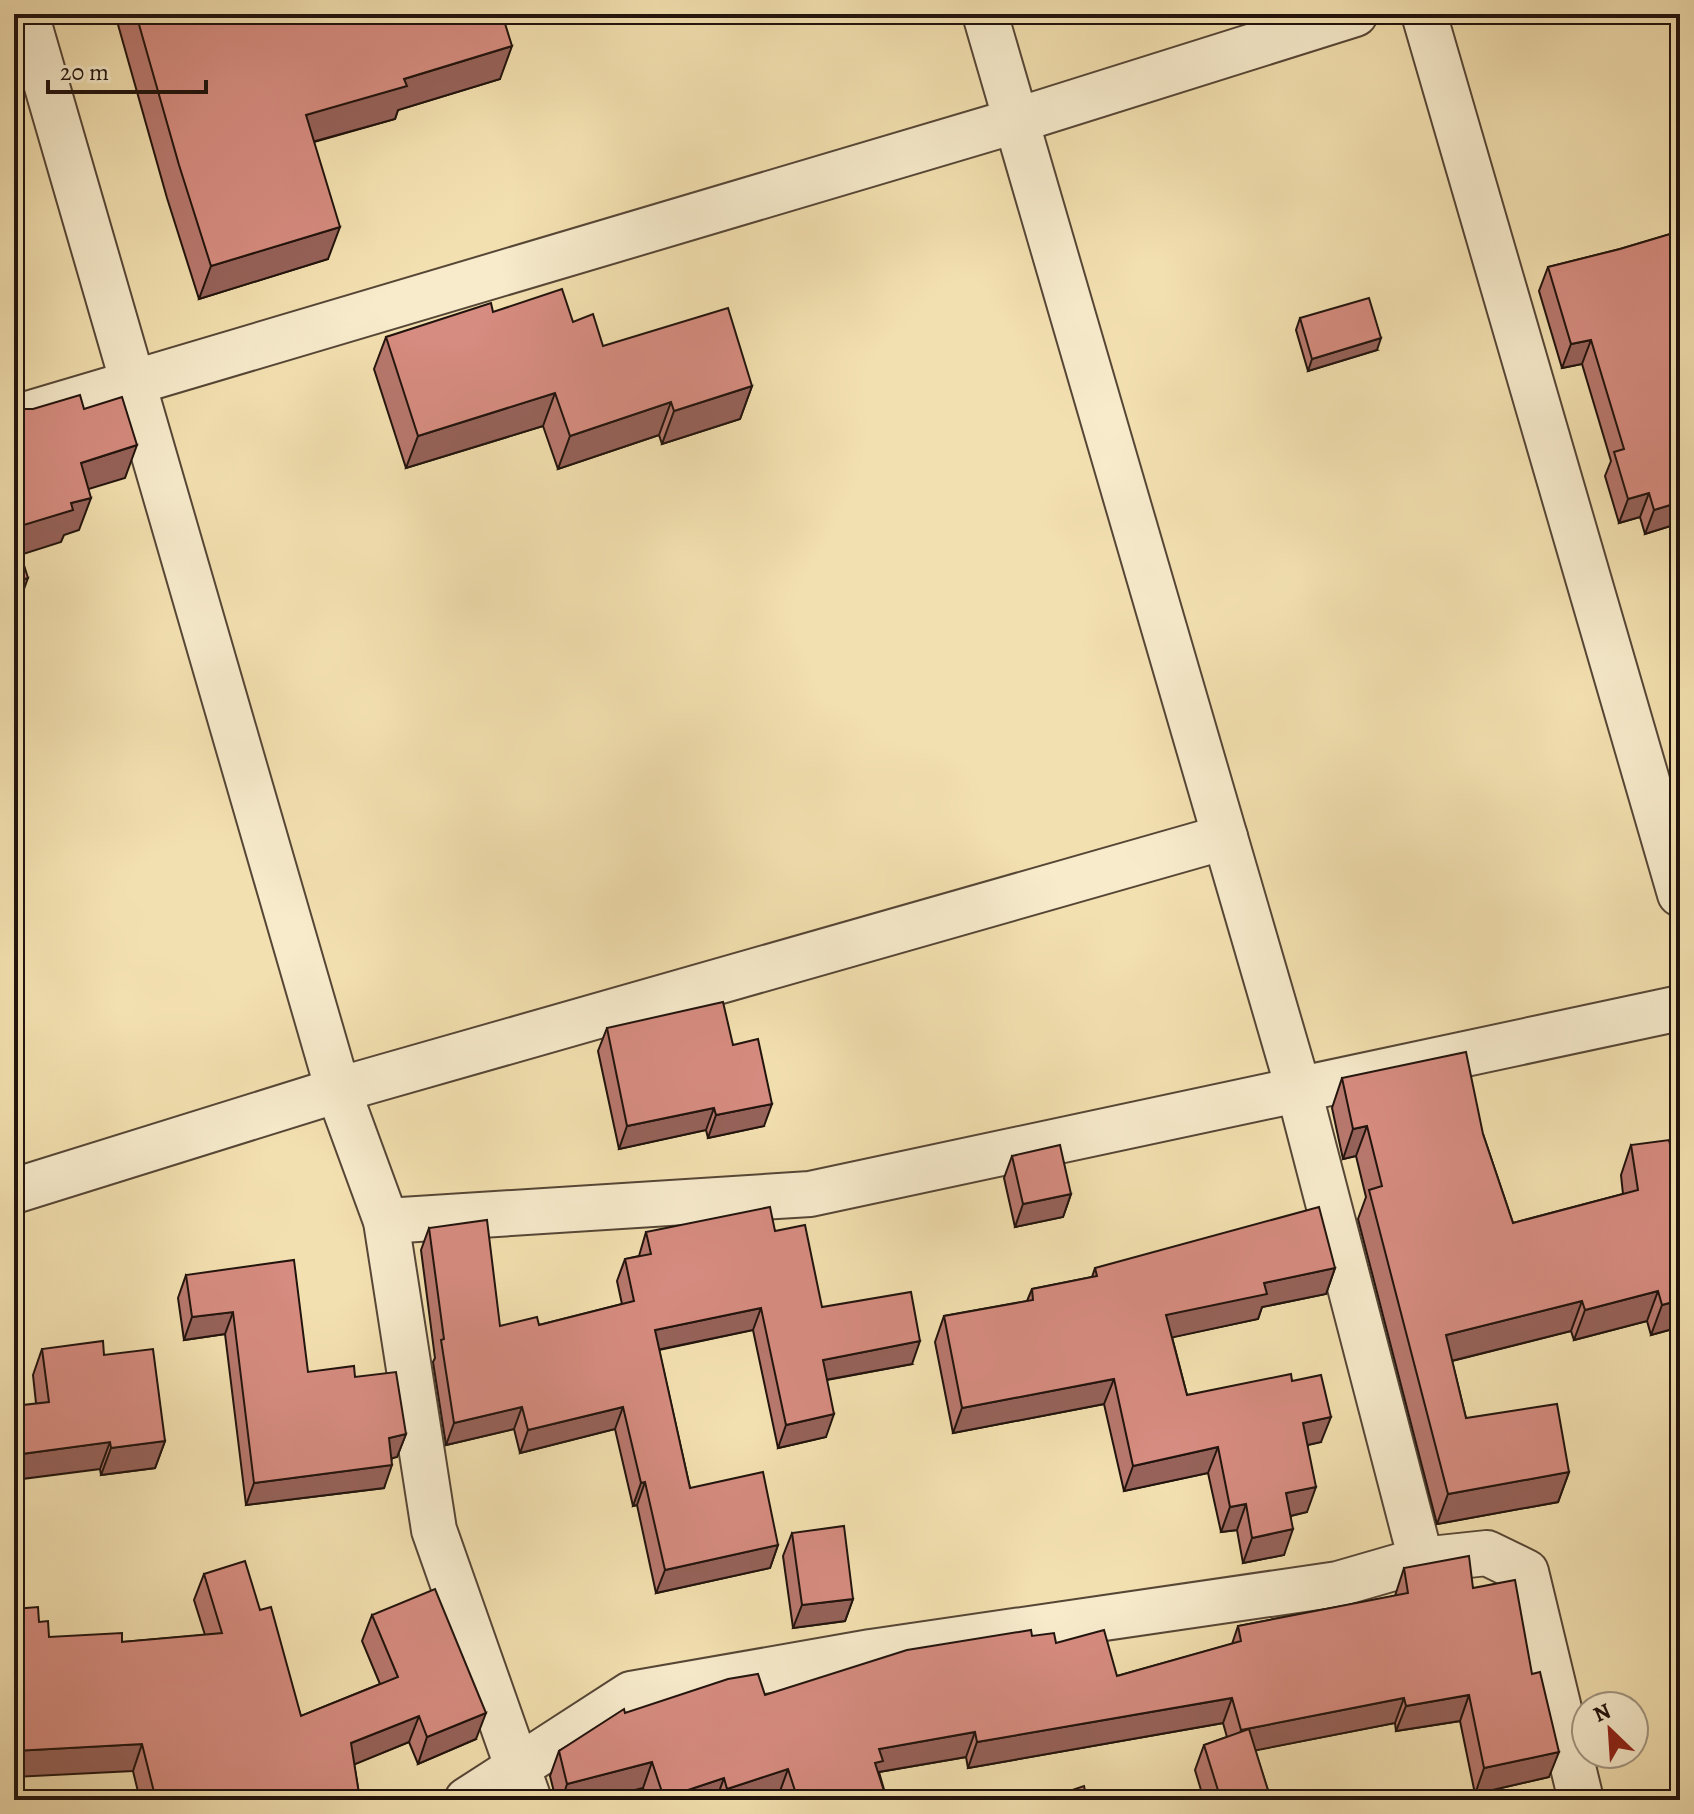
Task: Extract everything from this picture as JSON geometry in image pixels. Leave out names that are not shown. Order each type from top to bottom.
[{"type":"street","points":[[26,14],[338,1090],[386,1221],[434,1530],[523,1783]]},
{"type":"street","points":[[985,14],[1299,1091],[1421,1560]]},
{"type":"street","points":[[14,418],[1018,120],[1355,14]]},
{"type":"street","points":[[1424,14],[1680,894]]},
{"type":"street","points":[[14,1191],[338,1090],[1225,837]]},
{"type":"street","points":[[386,1221],[810,1194],[1680,1008]]},
{"type":"street","points":[[467,1800],[523,1783],[631,1694],[871,1652],[1338,1584],[1421,1560],[1487,1553],[1526,1572],[1581,1800]]},
{"type":"building","points":[[136,14],[502,14],[512,46],[404,79],[407,86],[306,115],[340,227],[211,266]]},
{"type":"building","points":[[1680,231],[1680,502],[1654,510],[1649,493],[1628,499],[1614,452],[1624,449],[1591,340],[1571,344],[1548,267]]},
{"type":"building","points":[[562,289],[573,322],[593,314],[603,346],[728,308],[752,386],[674,411],[671,402],[570,436],[555,393],[418,436],[386,337],[491,303],[493,312]]},
{"type":"building","points":[[1369,298],[1381,338],[1312,359],[1300,318]]},
{"type":"building","points":[[80,395],[84,409],[122,397],[137,445],[81,463],[91,498],[71,503],[73,510],[14,528],[14,410],[33,409]]},
{"type":"building","points":[[14,533],[28,578],[14,582]]},
{"type":"building","points":[[723,1002],[733,1045],[758,1039],[772,1104],[716,1115],[714,1108],[627,1126],[607,1028]]},
{"type":"building","points":[[1466,1052],[1483,1134],[1513,1223],[1638,1190],[1631,1145],[1669,1140],[1680,1183],[1680,1300],[1662,1305],[1658,1291],[1585,1310],[1582,1301],[1446,1335],[1466,1418],[1557,1404],[1569,1472],[1448,1494],[1369,1190],[1382,1186],[1367,1126],[1353,1129],[1342,1078]]},
{"type":"building","points":[[1060,1145],[1071,1194],[1023,1204],[1012,1156]]},
{"type":"building","points":[[770,1207],[775,1231],[805,1225],[822,1307],[911,1292],[920,1341],[823,1360],[834,1414],[786,1425],[761,1308],[655,1330],[690,1488],[763,1472],[778,1545],[665,1570],[645,1482],[641,1483],[623,1407],[528,1430],[522,1407],[454,1423],[429,1228],[487,1220],[500,1326],[537,1317],[539,1325],[634,1301],[625,1259],[651,1254],[646,1232]]},
{"type":"building","points":[[1319,1207],[1335,1268],[1264,1283],[1267,1294],[1166,1315],[1187,1395],[1291,1374],[1292,1381],[1321,1375],[1331,1417],[1303,1423],[1316,1487],[1286,1493],[1293,1529],[1252,1538],[1246,1504],[1230,1507],[1218,1447],[1133,1466],[1114,1379],[962,1408],[944,1316],[1033,1300],[1032,1289],[1097,1276],[1095,1268]]},
{"type":"building","points":[[294,1260],[308,1372],[354,1366],[355,1377],[396,1372],[406,1434],[389,1438],[392,1465],[254,1483],[233,1312],[192,1317],[186,1275]]},
{"type":"building","points":[[14,1275],[20,1330],[14,1331]]},
{"type":"building","points":[[103,1341],[104,1355],[153,1349],[165,1441],[111,1448],[110,1442],[14,1455],[14,1406],[49,1402],[42,1349]]},
{"type":"building","points":[[844,1526],[853,1599],[802,1605],[792,1533]]},
{"type":"building","points":[[1469,1556],[1473,1588],[1515,1580],[1532,1674],[1540,1672],[1559,1752],[1484,1768],[1469,1695],[1406,1706],[1404,1698],[1241,1730],[1232,1698],[977,1742],[975,1732],[879,1749],[883,1761],[875,1763],[887,1800],[798,1800],[788,1769],[727,1789],[724,1778],[664,1798],[652,1762],[567,1784],[559,1751],[624,1709],[625,1713],[728,1679],[758,1674],[765,1695],[907,1650],[1031,1630],[1032,1636],[1054,1633],[1056,1643],[1104,1630],[1117,1676],[1241,1641],[1238,1626],[1408,1593],[1404,1568]]},
{"type":"building","points":[[245,1561],[260,1610],[271,1607],[301,1716],[398,1677],[372,1615],[435,1589],[486,1713],[427,1737],[419,1716],[351,1743],[360,1800],[156,1800],[142,1744],[14,1751],[14,1609],[38,1607],[39,1622],[48,1621],[49,1637],[122,1633],[122,1642],[222,1633],[204,1574]]},
{"type":"building","points":[[1249,1729],[1271,1800],[1221,1800],[1204,1745]]},
{"type":"building","points":[[1084,1786],[1087,1800],[1043,1800]]}]
